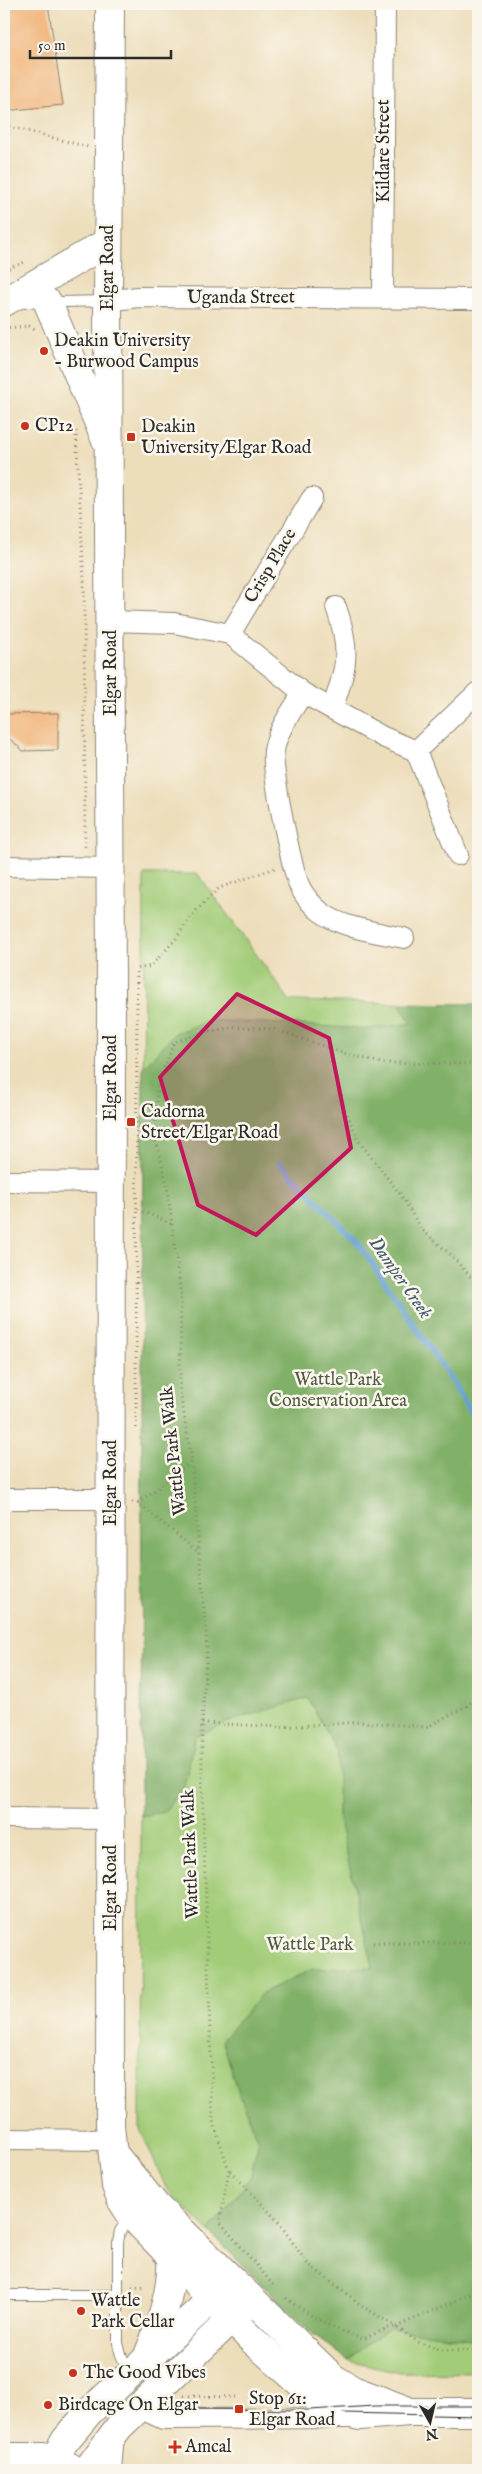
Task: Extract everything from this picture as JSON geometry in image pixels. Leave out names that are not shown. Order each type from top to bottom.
[{"type":"main road","name":"Elgar Road","points":[[110,4],[108,301],[111,621],[98,868],[111,1189],[130,1499],[111,1819],[112,2146],[118,2192],[131,2215],[213,2300],[310,2392],[333,2409],[354,2415],[370,2416],[409,2412],[478,2412]]},
{"type":"main road","points":[[4,303],[108,242]]},
{"type":"main road","points":[[48,303],[109,449]]},
{"type":"main road","points":[[112,2146],[149,2199],[233,2280],[265,2294],[334,2378],[353,2390],[409,2412]]},
{"type":"main road","points":[[138,2368],[162,2314],[171,2273],[171,2257]]},
{"type":"main road","points":[[4,2457],[38,2456],[61,2467],[77,2425],[233,2280]]},
{"type":"main road","points":[[87,2470],[114,2434],[139,2408],[203,2349],[232,2319],[265,2294]]},
{"type":"main road","points":[[203,2349],[230,2347],[271,2356]]},
{"type":"street","name":"Kildare Street","points":[[383,298],[385,4]]},
{"type":"street","name":"Uganda Street","points":[[108,301],[138,297],[478,299]]},
{"type":"street","name":"Crisp Place","points":[[230,634],[312,498]]},
{"type":"street","points":[[332,709],[345,673],[345,633],[336,607]]},
{"type":"street","points":[[111,621],[174,623],[230,634],[303,693],[383,738],[416,751],[458,855]]},
{"type":"street","points":[[416,751],[478,692]]},
{"type":"street","points":[[303,693],[282,727],[274,751],[275,773],[292,862],[301,890],[322,913],[352,927],[404,938]]},
{"type":"street","points":[[4,866],[98,868]]},
{"type":"street","points":[[4,1181],[111,1189]]},
{"type":"street","points":[[4,1499],[130,1499]]},
{"type":"street","points":[[4,1818],[111,1819]]},
{"type":"street","points":[[4,2139],[112,2146]]},
{"type":"street","points":[[139,2408],[163,2418],[327,2419],[370,2416]]},
{"type":"street","points":[[111,2470],[114,2434]]},
{"type":"lane","name":"Uganda Street","points":[[4,303],[108,301]]},
{"type":"lane","points":[[131,2215],[118,2236],[119,2351],[138,2368]]},
{"type":"lane","points":[[4,2295],[118,2290]]},
{"type":"path","points":[[4,125],[109,152]]},
{"type":"path","points":[[4,328],[29,326],[41,331]]},
{"type":"path","points":[[76,423],[98,868]]},
{"type":"path","points":[[136,1434],[138,969],[151,966],[175,940],[192,915],[219,888],[292,862]]},
{"type":"path","name":"Wattle Park Walk","points":[[478,1064],[382,1063],[274,1029],[234,1027],[205,1032],[174,1042],[157,1089],[155,1135],[167,1185],[181,1295],[180,1392],[191,1461],[207,1646],[202,1723],[213,2121],[229,2170],[277,2220],[307,2263],[364,2307],[418,2342],[442,2350],[478,2351]]},
{"type":"path","points":[[328,1046],[344,1109],[358,1140],[403,1198],[421,1229],[451,1255],[476,1280],[478,1285]]},
{"type":"path","points":[[111,1189],[138,1209],[172,1225]]},
{"type":"path","points":[[191,1461],[130,1499],[198,1552]]},
{"type":"path","points":[[202,1723],[280,1726],[361,1722],[427,1727],[467,1706],[478,1696]]},
{"type":"path","points":[[373,1943],[478,1943]]},
{"type":"path","name":"Wattle Park Walk","points":[[229,2170],[220,2222],[265,2294]]},
{"type":"path","points":[[118,2290],[148,2288]]},
{"type":"path","points":[[282,2295],[307,2313],[342,2332],[363,2339],[388,2328],[396,2327],[478,2290]]},
{"type":"path","points":[[181,2396],[235,2397]]},
{"type":"highlighted area","points":[[237,994],[329,1038],[351,1148],[256,1235],[198,1205],[160,1077]]},
{"type":"green space","name":"Wattle Park","points":[[144,874],[198,874],[290,1001],[478,1005],[478,2373],[399,2372],[348,2360],[307,2329],[167,2190],[140,2129]]},
{"type":"green space","name":"Wattle Park","points":[[399,1003],[478,1004],[478,2340],[388,2328],[348,2360],[307,2329],[209,2232],[251,2176],[258,2139],[239,2093],[222,2040],[262,1993],[313,1969],[373,1967],[338,1817],[338,1753],[308,1698],[234,1720],[195,1736],[184,1787],[164,1812],[141,1816],[143,1068],[175,1033],[212,1020],[368,1029],[411,1023]]},
{"type":"building","points":[[4,4],[48,4],[63,105],[4,111]]},
{"type":"building","points":[[58,713],[58,750],[23,751],[7,736],[7,714]]},
{"type":"waterway","name":"Damper Creek","points":[[280,1163],[359,1244],[454,1384],[478,1425]]},
{"type":"tram line","points":[[172,2409],[309,2410],[375,2406],[478,2406]]},
{"type":"tram line","points":[[343,2413],[478,2416]]},
{"type":"place","name":"Deakin University - Burwood Campus","points":[[44,351]]},
{"type":"place","name":"CP12","points":[[25,426]]},
{"type":"place","name":"Deakin University/Elgar Road","points":[[131,437]]},
{"type":"place","name":"Cadorna Street/Elgar Road","points":[[131,1122]]},
{"type":"place","name":"Wattle Park Cellar","points":[[81,2311]]},
{"type":"place","name":"The Good Vibes","points":[[73,2373]]},
{"type":"place","name":"Birdcage On Elgar","points":[[48,2405]]},
{"type":"place","name":"Stop 61: Elgar Road","points":[[239,2409]]},
{"type":"place","name":"Amcal","points":[[175,2447]]},
{"type":"park label","name":"Wattle Park Conservation Area","points":[[338,1390]]}]
